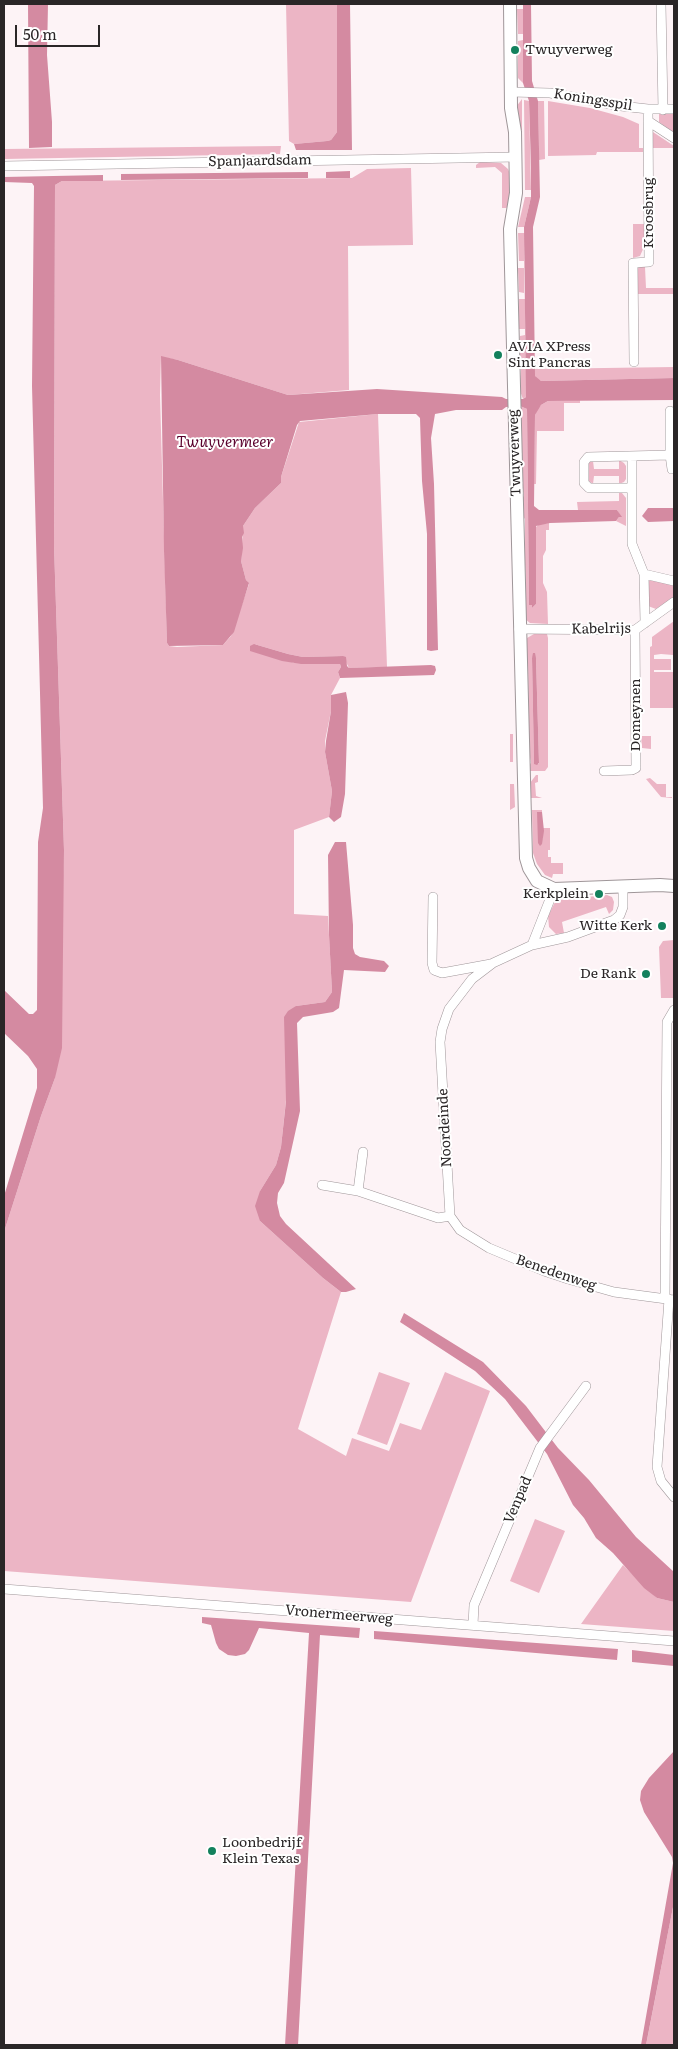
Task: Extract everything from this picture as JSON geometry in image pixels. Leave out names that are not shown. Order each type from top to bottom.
[{"type":"street","name":"Twuyverweg","points":[[510,4],[517,92],[516,193],[510,229],[526,858],[529,868],[538,881],[554,889]]},
{"type":"street","points":[[660,4],[663,110]]},
{"type":"street","name":"Koningsspil","points":[[517,92],[550,93],[648,109],[674,109]]},
{"type":"street","name":"Kroosbrug","points":[[634,362],[633,263],[649,262],[648,109]]},
{"type":"street","name":"Koningsspil","points":[[648,121],[674,138]]},
{"type":"street","name":"Spanjaardsdam","points":[[4,166],[516,157]]},
{"type":"street","points":[[670,411],[670,456],[672,469],[674,469]]},
{"type":"street","points":[[632,456],[632,544],[644,574],[645,623]]},
{"type":"street","points":[[632,488],[589,488],[584,483],[584,462],[588,457],[670,456]]},
{"type":"street","points":[[644,574],[674,582]]},
{"type":"street","name":"Kabelrijs","points":[[519,629],[635,630],[674,602]]},
{"type":"street","name":"Domeynen","points":[[604,770],[632,770],[636,768],[635,630]]},
{"type":"street","points":[[532,945],[568,937],[614,920],[620,914],[623,907],[623,886]]},
{"type":"street","points":[[532,945],[554,889],[674,886]]},
{"type":"street","name":"Noordeinde","points":[[433,897],[432,963],[434,970],[442,973],[493,963]]},
{"type":"street","name":"Noordeinde","points":[[450,1216],[440,1042],[442,1029],[449,1009],[456,997],[472,979],[493,963],[532,945]]},
{"type":"street","points":[[674,1010],[667,1022],[669,1299],[657,1467],[661,1481],[674,1497]]},
{"type":"street","points":[[358,1191],[363,1152]]},
{"type":"street","points":[[322,1185],[358,1191],[438,1218],[450,1216]]},
{"type":"street","name":"Benedenweg","points":[[450,1216],[460,1230],[489,1248],[544,1271],[595,1287],[669,1299]]},
{"type":"street","name":"Venpad","points":[[473,1625],[474,1605],[540,1448],[586,1386]]},
{"type":"street","name":"Vronermeerweg","points":[[4,1589],[674,1642]]},
{"type":"shaded area","points":[[286,4],[337,4],[339,121],[337,132],[331,140],[294,144],[289,141]]},
{"type":"shaded area","points":[[517,9],[523,9],[523,34],[518,34]]},
{"type":"shaded area","points":[[523,40],[523,83],[518,78],[518,41]]},
{"type":"shaded area","points":[[522,99],[522,130],[521,130],[516,107]]},
{"type":"shaded area","points":[[524,100],[529,101],[531,190],[525,190]]},
{"type":"shaded area","points":[[538,101],[544,101],[545,159],[539,160]]},
{"type":"shaded area","points":[[548,101],[590,108],[623,117],[639,124],[639,148],[643,148],[643,152],[597,152],[596,155],[548,156]]},
{"type":"shaded area","points":[[659,114],[674,114],[674,133],[659,122]]},
{"type":"shaded area","points":[[653,132],[674,146],[674,148],[653,148]]},
{"type":"shaded area","points":[[281,146],[280,154],[4,159],[4,149]]},
{"type":"shaded area","points":[[480,162],[501,163],[508,169],[511,176],[509,206],[506,208],[502,208],[502,173],[495,167],[476,168],[476,165]]},
{"type":"shaded area","points":[[411,168],[413,245],[348,246],[349,390],[288,395],[178,360],[161,357],[160,395],[167,643],[169,646],[177,647],[223,645],[231,636],[249,584],[246,580],[241,561],[243,526],[255,508],[281,483],[281,477],[299,422],[378,414],[387,667],[349,668],[343,656],[303,657],[254,644],[294,663],[340,664],[341,667],[338,672],[340,678],[331,695],[331,711],[325,741],[325,752],[332,791],[329,817],[294,830],[294,914],[328,916],[332,992],[325,1002],[296,1006],[281,1147],[276,1165],[260,1191],[260,1221],[341,1292],[298,1429],[346,1456],[352,1438],[389,1451],[400,1423],[421,1430],[445,1372],[490,1391],[411,1602],[4,1571],[4,1232],[55,1078],[64,850],[54,546],[55,185],[62,181],[352,178],[367,169]]},
{"type":"shaded area","points":[[525,197],[531,197],[524,227],[518,227]]},
{"type":"shaded area","points":[[633,224],[644,224],[644,247],[640,256],[633,258]]},
{"type":"shaded area","points":[[518,233],[525,233],[524,261],[519,261]]},
{"type":"shaded area","points":[[641,266],[645,267],[646,288],[674,288],[674,294],[636,294],[637,269]]},
{"type":"shaded area","points":[[518,268],[524,268],[524,293],[519,292]]},
{"type":"shaded area","points":[[519,299],[525,299],[525,329],[519,329]]},
{"type":"shaded area","points":[[525,335],[526,365],[520,365],[520,336]]},
{"type":"shaded area","points":[[674,367],[674,378],[541,381],[536,379],[534,373],[534,369]]},
{"type":"shaded area","points":[[521,369],[526,369],[527,396],[523,399],[520,391]]},
{"type":"shaded area","points":[[580,400],[580,403],[564,403],[564,431],[537,431],[536,484],[534,484],[535,415],[537,409],[548,401]]},
{"type":"shaded area","points":[[520,406],[527,409],[529,605],[532,605],[532,608],[536,604],[535,528],[539,524],[549,523],[549,530],[546,530],[546,550],[543,556],[543,583],[547,592],[548,624],[530,623],[525,619],[525,551],[522,547],[525,544],[525,519],[522,515],[524,513],[524,502],[521,499],[524,496],[521,480],[523,478],[523,465]]},
{"type":"shaded area","points":[[619,460],[626,466],[626,479],[624,482],[619,484],[619,476],[594,476],[593,484],[589,481],[588,464],[590,461],[593,461],[594,469],[619,469]]},
{"type":"shaded area","points":[[619,493],[622,493],[626,498],[626,526],[616,521],[621,517],[617,510],[578,510],[577,502],[619,501]]},
{"type":"shaded area","points":[[648,581],[674,585],[674,597],[656,609],[648,606]]},
{"type":"shaded area","points":[[674,621],[674,708],[650,708],[650,647],[652,646],[652,637]],"holes":[[[654,655],[673,655],[673,672],[654,672],[654,670],[671,670],[671,659],[654,659]]]},
{"type":"shaded area","points":[[534,634],[547,634],[548,638],[548,767],[545,771],[528,771],[528,766],[531,763],[529,751],[528,663],[525,660],[524,643],[527,638]],"holes":[[[532,658],[536,658],[539,764],[534,763]]]},
{"type":"shaded area","points":[[510,734],[513,734],[513,762],[510,762]]},
{"type":"shaded area","points":[[641,736],[651,736],[651,749],[642,748]]},
{"type":"shaded area","points":[[538,775],[538,782],[535,783],[536,796],[542,798],[531,798],[530,783]]},
{"type":"shaded area","points":[[650,778],[657,784],[666,784],[666,797],[672,798],[661,797],[646,779]]},
{"type":"shaded area","points":[[510,784],[514,784],[515,807],[510,810]]},
{"type":"shaded area","points":[[532,810],[542,810],[542,812],[537,812],[543,840],[543,828],[550,828],[550,850],[548,850],[548,857],[551,857],[551,863],[563,863],[563,874],[553,874],[552,878],[545,875],[537,864],[533,853]]},
{"type":"shaded area","points":[[607,895],[612,897],[614,902],[613,910],[609,914],[606,907],[562,922],[564,933],[556,934],[549,927],[548,916],[556,900]]},
{"type":"shaded area","points":[[674,940],[674,998],[661,998],[659,947],[663,941]]},
{"type":"shaded area","points":[[379,1372],[410,1383],[387,1445],[357,1434]]},
{"type":"shaded area","points":[[535,1519],[565,1531],[539,1593],[510,1581]]},
{"type":"shaded area","points":[[623,1565],[657,1598],[674,1602],[674,1631],[581,1624]]},
{"type":"shaded area","points":[[674,1902],[674,2045],[646,2045],[649,2030]]},
{"type":"water","points":[[28,4],[48,4],[47,55],[52,147],[29,148]]},
{"type":"water","points":[[337,4],[350,4],[352,150],[296,150],[294,144],[331,140],[337,132]]},
{"type":"water","name":"Twuyvermeer","points":[[523,4],[531,4],[532,81],[538,101],[540,197],[533,227],[535,376],[541,381],[674,378],[674,400],[548,401],[541,405],[535,415],[534,506],[539,510],[617,510],[622,517],[619,517],[616,521],[550,523],[536,526],[536,604],[532,608],[532,605],[529,605],[527,409],[520,406],[506,407],[502,410],[456,410],[435,414],[431,438],[438,650],[427,650],[427,534],[422,481],[420,418],[416,414],[378,414],[300,421],[297,425],[281,477],[281,483],[255,508],[243,526],[241,561],[246,580],[249,583],[234,632],[223,645],[169,646],[167,643],[164,551],[161,356],[288,395],[377,389],[502,397],[506,399],[523,399],[526,397],[524,227],[531,197],[531,168],[529,101],[523,83]]},
{"type":"water","points":[[350,171],[350,178],[326,178],[326,172]]},
{"type":"water","points":[[308,172],[308,178],[121,180],[121,174]]},
{"type":"water","points":[[103,175],[103,181],[62,181],[55,185],[54,546],[64,850],[62,1048],[55,1078],[4,1232],[4,1196],[37,1088],[37,1069],[28,1056],[4,1033],[4,990],[29,1014],[33,1014],[37,1010],[38,842],[43,808],[32,386],[34,186],[32,183],[4,182],[4,177]]},
{"type":"water","points":[[648,508],[674,508],[674,521],[648,522],[642,516]]},
{"type":"water","points":[[254,644],[303,657],[343,656],[346,657],[349,668],[431,665],[435,666],[436,670],[434,675],[340,678],[338,672],[341,667],[340,664],[301,664],[282,661],[250,651],[250,646]]},
{"type":"water","points":[[533,653],[535,653],[536,658],[539,763],[537,765],[534,764]]},
{"type":"water","points":[[346,692],[348,703],[345,794],[341,817],[334,822],[329,817],[332,791],[325,752],[326,741],[331,711],[331,695]]},
{"type":"water","points":[[537,812],[542,812],[544,831],[540,846],[538,843]]},
{"type":"water","points":[[335,842],[346,842],[353,925],[353,948],[355,954],[360,957],[384,961],[389,966],[385,972],[344,970],[339,1008],[333,1012],[303,1017],[297,1023],[300,1111],[284,1183],[278,1193],[277,1203],[280,1216],[286,1224],[356,1289],[346,1292],[341,1292],[323,1278],[260,1221],[255,1206],[260,1191],[276,1165],[281,1147],[286,1101],[284,1017],[288,1011],[296,1006],[325,1002],[332,992],[328,855]]},
{"type":"water","points":[[404,1313],[483,1362],[526,1406],[558,1448],[589,1480],[636,1537],[674,1572],[674,1602],[657,1598],[644,1588],[613,1553],[596,1538],[584,1518],[573,1505],[547,1454],[505,1399],[475,1371],[400,1322]]},
{"type":"water","points":[[202,1617],[360,1628],[359,1638],[320,1635],[298,2045],[285,2045],[309,1633],[259,1628],[249,1650],[245,1654],[228,1655],[219,1649],[211,1625],[202,1623]]},
{"type":"water","points":[[374,1631],[618,1649],[617,1660],[374,1639]]},
{"type":"water","points":[[632,1650],[674,1655],[674,1666],[632,1662]]},
{"type":"water","points":[[674,1751],[674,1902],[646,2045],[641,2045],[673,1863],[672,1857],[644,1812],[640,1800],[641,1791],[649,1778]]},
{"type":"place","name":"Twuyverweg","points":[[515,50]]},
{"type":"place","name":"AVIA XPress Sint Pancras","points":[[498,355]]},
{"type":"place","name":"Kerkplein","points":[[599,894]]},
{"type":"place","name":"Witte Kerk","points":[[662,926]]},
{"type":"place","name":"De Rank","points":[[646,974]]},
{"type":"place","name":"Loonbedrijf Klein Texas","points":[[212,1851]]}]
